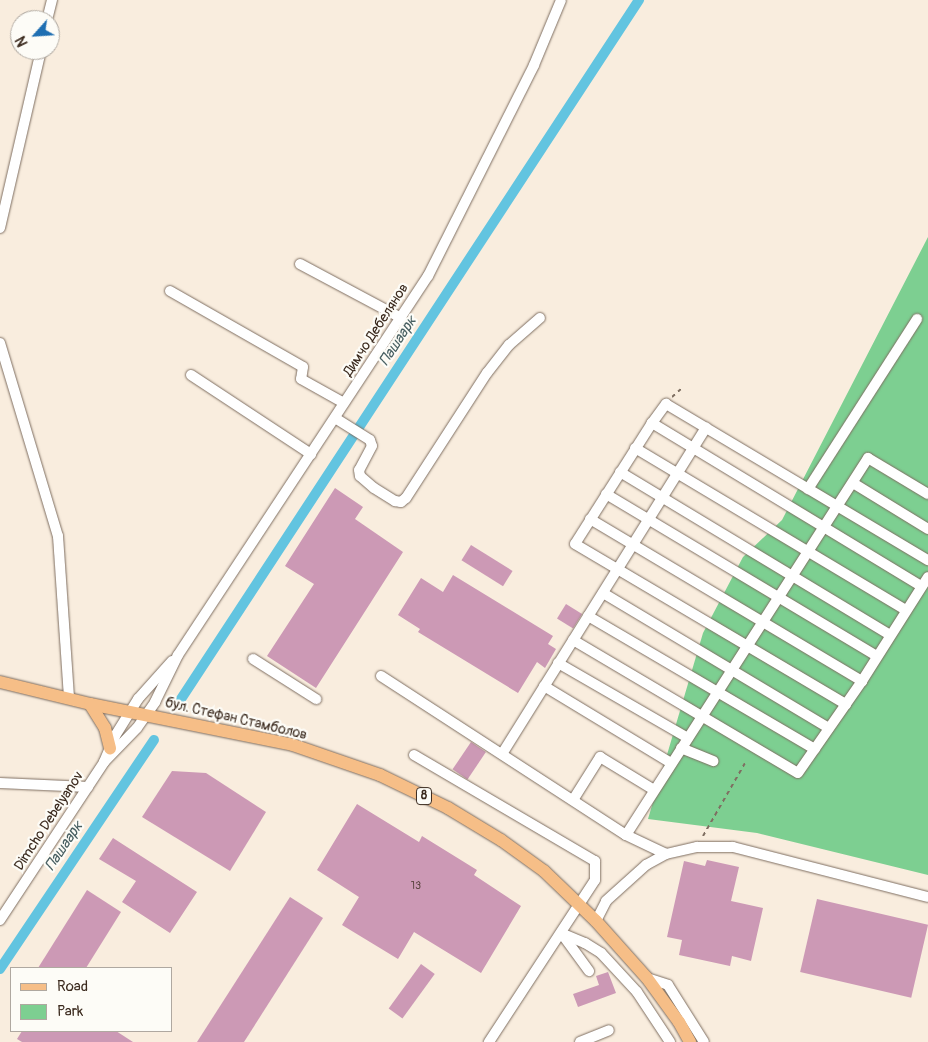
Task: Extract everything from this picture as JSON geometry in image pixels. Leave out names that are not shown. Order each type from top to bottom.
[{"type":"main road","name":"бул. Стефан Стамболов","points":[[0,682],[90,704],[292,745],[380,775],[448,808],[501,840],[544,871],[580,905],[647,978],[679,1022],[690,1042]]},
{"type":"main road","points":[[90,704],[104,728],[110,748]]},
{"type":"street","name":"Димчо Дебелянов","points":[[104,762],[127,740],[147,715],[178,655],[428,276],[534,65],[561,0]]},
{"type":"street","points":[[0,228],[2,212],[39,60]]},
{"type":"street","points":[[300,264],[400,318]]},
{"type":"street","points":[[170,291],[303,367],[301,379],[344,403]]},
{"type":"street","points":[[335,418],[370,440],[372,446],[359,470],[360,476],[388,497],[401,502],[406,498],[487,373],[509,345],[540,318]]},
{"type":"street","points":[[808,488],[917,319]]},
{"type":"street","points":[[0,343],[58,536],[69,699]]},
{"type":"street","points":[[191,375],[311,454]]},
{"type":"street","points":[[846,704],[575,544],[635,448],[666,404],[928,560]]},
{"type":"street","points":[[652,423],[921,586]]},
{"type":"street","points":[[502,754],[706,428]]},
{"type":"street","points":[[635,448],[906,610]]},
{"type":"street","points":[[626,835],[868,458],[928,494]]},
{"type":"street","points":[[620,472],[890,635]]},
{"type":"street","points":[[853,483],[928,529]]},
{"type":"street","points":[[606,494],[877,656]]},
{"type":"street","points":[[590,519],[862,681]]},
{"type":"street","points":[[573,640],[798,773],[862,681],[928,577]]},
{"type":"street","points":[[603,593],[830,728]]},
{"type":"street","points":[[588,616],[815,749]]},
{"type":"street","name":"Димчо Дебелянов","points":[[104,762],[130,712],[149,684],[178,655]]},
{"type":"street","points":[[253,659],[316,699]]},
{"type":"street","points":[[558,663],[688,738]]},
{"type":"street","points":[[381,676],[626,835],[666,854]]},
{"type":"street","points":[[544,686],[672,763]]},
{"type":"street","points":[[681,748],[714,762]]},
{"type":"street","points":[[414,756],[595,861],[595,880],[489,1042]]},
{"type":"street","points":[[573,800],[600,757],[654,790]]},
{"type":"street","name":"Dimcho Debelyanov","points":[[0,920],[104,762]]},
{"type":"street","points":[[0,783],[88,787]]},
{"type":"street","points":[[596,921],[606,901],[646,865],[666,854],[697,847],[733,847],[928,897]]},
{"type":"street","points":[[561,933],[590,971]]},
{"type":"street","points":[[561,933],[585,943],[601,953],[637,992],[670,1042]]},
{"type":"street","points":[[647,978],[668,985],[704,1042]]},
{"type":"street","points":[[580,1042],[609,1030]]},
{"type":"path","points":[[697,847],[744,763]]},
{"type":"green space","points":[[928,237],[928,875],[757,833],[648,819],[703,633],[743,557],[782,520]]},
{"type":"building","points":[[335,488],[363,507],[355,519],[403,552],[316,688],[267,656],[314,584],[285,566]]},
{"type":"building","points":[[471,545],[513,571],[503,586],[461,560]]},
{"type":"building","points":[[453,575],[553,636],[548,644],[556,649],[545,668],[537,662],[518,693],[418,632],[420,629],[398,615],[421,578],[443,592]]},
{"type":"building","points":[[566,604],[582,614],[573,628],[557,618]]},
{"type":"building","points":[[471,742],[486,752],[467,779],[453,769]]},
{"type":"building","points":[[172,771],[206,773],[266,812],[230,871],[142,817]]},
{"type":"building","points":[[357,804],[419,842],[422,836],[477,870],[474,875],[521,906],[481,973],[414,932],[398,959],[342,925],[359,897],[317,870]]},
{"type":"building","points":[[113,838],[197,892],[170,933],[122,902],[136,881],[99,859]]},
{"type":"building","points":[[707,860],[739,867],[731,901],[763,908],[751,961],[732,956],[730,966],[679,955],[682,940],[667,937],[684,861],[705,866]]},
{"type":"building","points":[[87,890],[121,912],[87,967],[39,967]]},
{"type":"building","points":[[290,897],[323,918],[244,1042],[197,1042]]},
{"type":"building","points":[[817,899],[928,925],[911,998],[800,972]]},
{"type":"building","points":[[421,964],[435,974],[402,1018],[389,1008]]},
{"type":"building","points":[[608,972],[616,993],[578,1007],[573,994],[599,985],[596,976]]},
{"type":"building","points":[[21,1032],[118,1032],[133,1042],[22,1042],[17,1039]]},
{"type":"waterway","name":"Пашаарк","points":[[181,699],[639,0]]},
{"type":"waterway","name":"Пашаарк","points":[[0,969],[154,740]]}]
